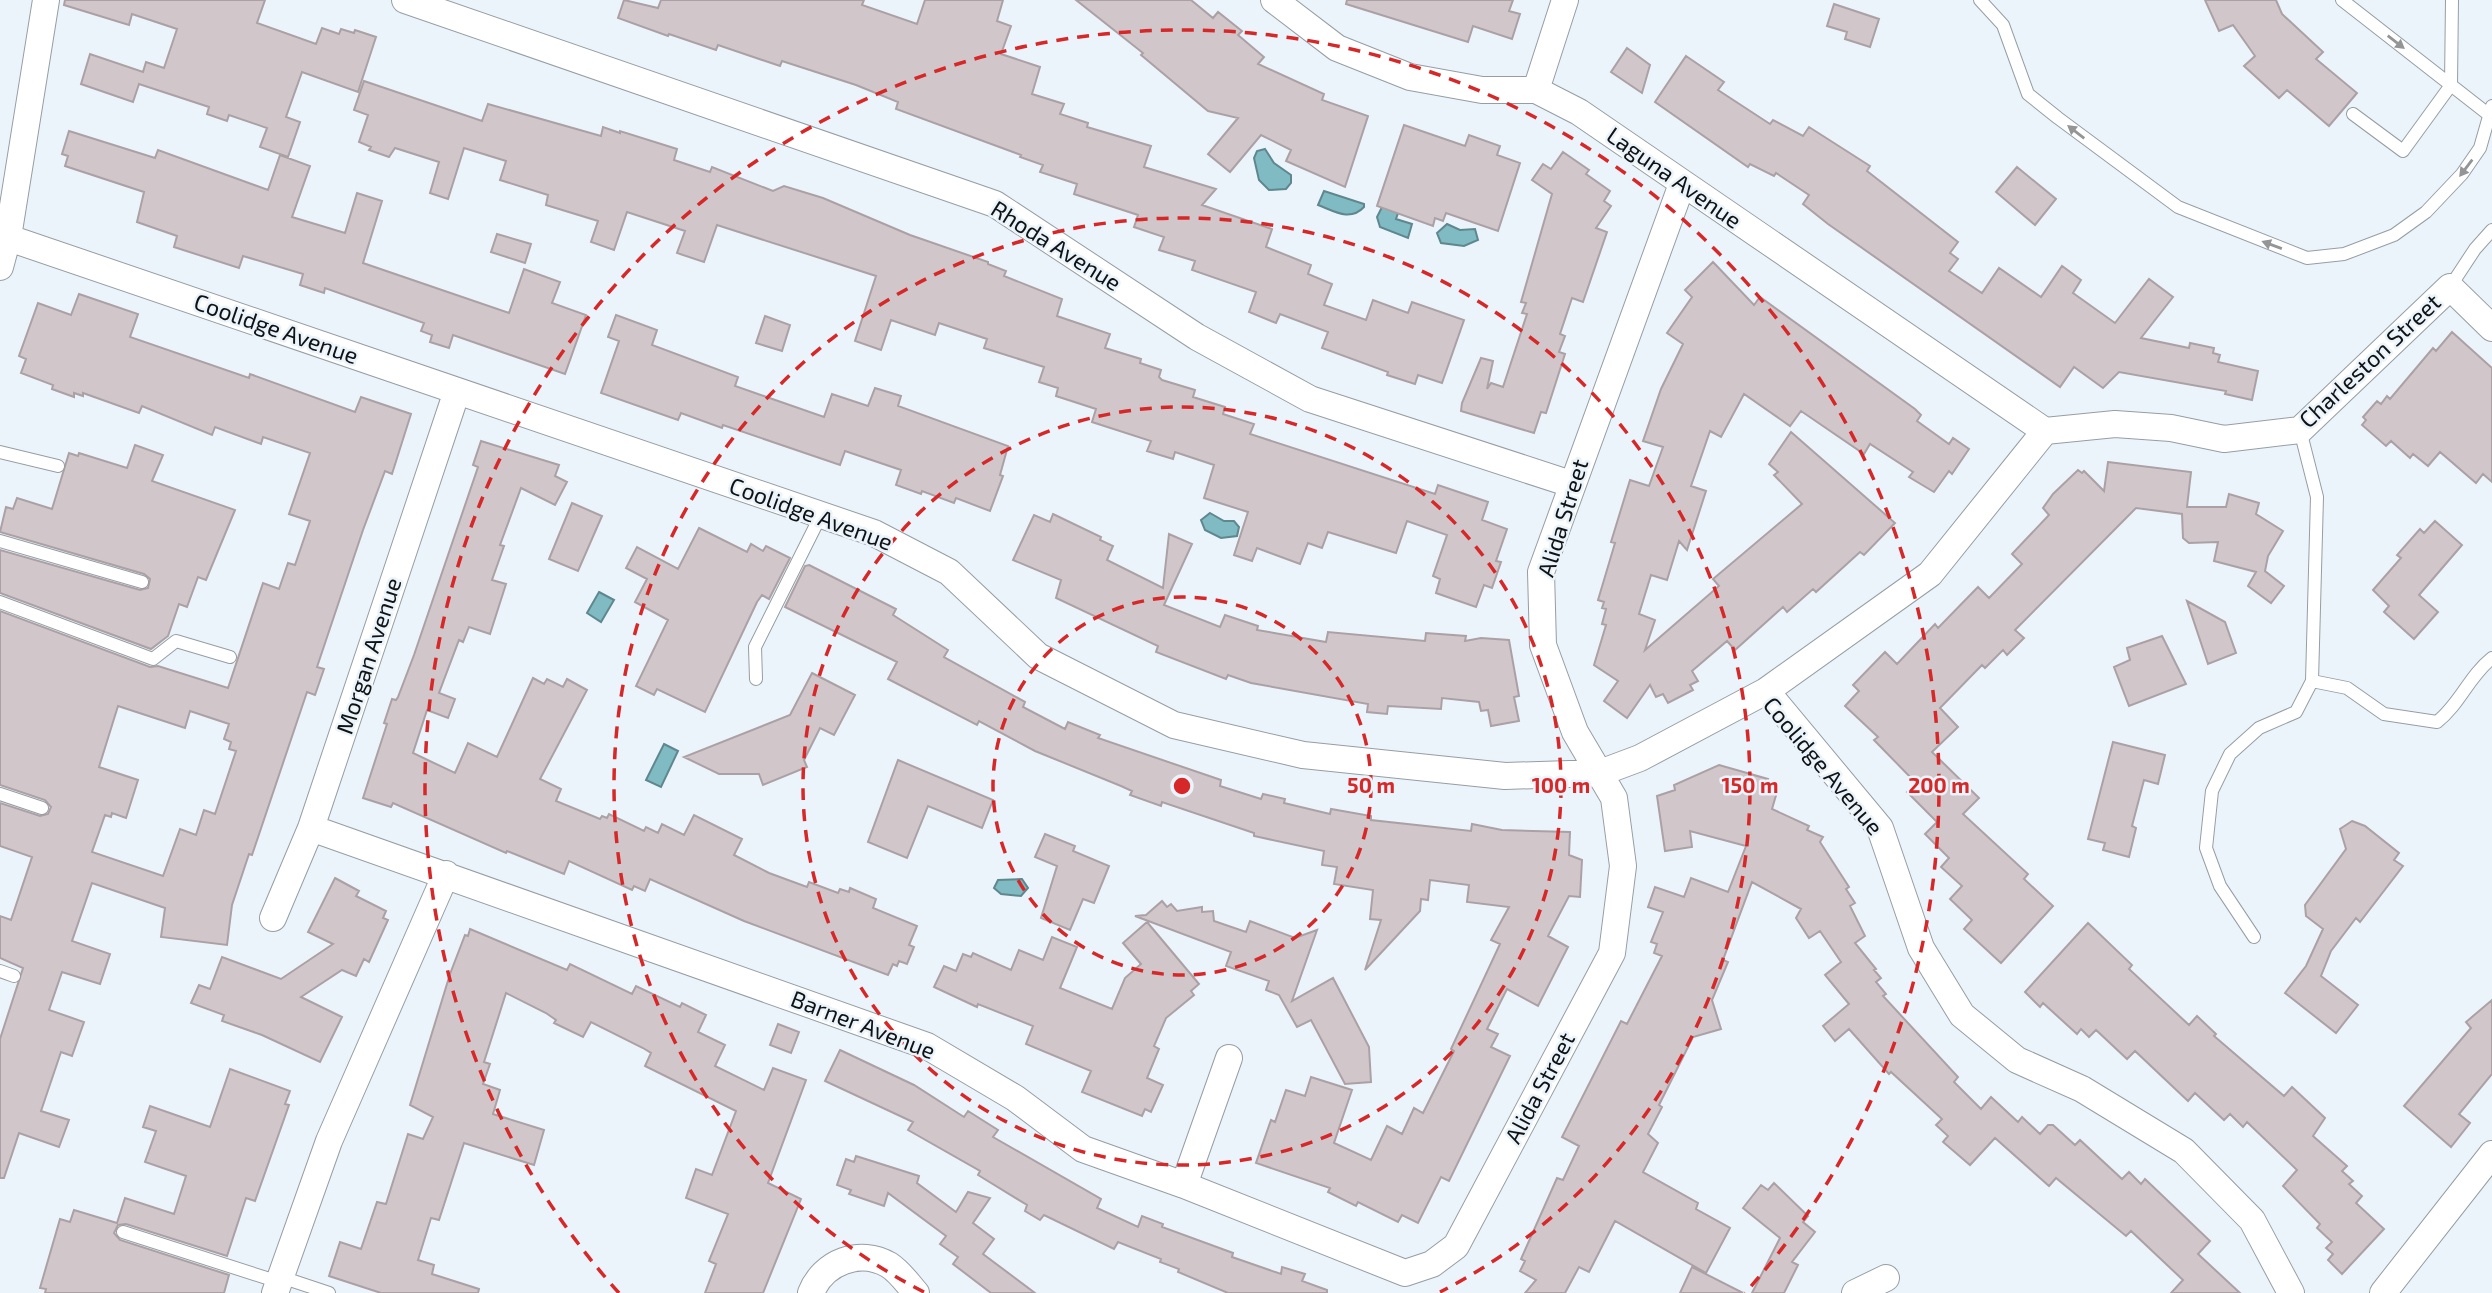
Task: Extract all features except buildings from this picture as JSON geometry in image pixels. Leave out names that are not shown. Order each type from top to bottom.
[{"type":"street","points":[[0,267],[46,0]]},
{"type":"street","name":"Rhoda Avenue","points":[[405,0],[995,204],[1197,337],[1310,400],[1571,484]]},
{"type":"street","name":"Laguna Avenue","points":[[1274,0],[1337,48],[1410,78],[1482,90],[1536,90],[1579,112],[2045,431]]},
{"type":"street","points":[[1536,90],[1565,0]]},
{"type":"street","name":"Alida Street","points":[[1432,1264],[1456,1246],[1612,953],[1623,866],[1614,798],[1575,732],[1543,645],[1541,572],[1682,184]]},
{"type":"street","name":"Coolidge Avenue","points":[[4,236],[874,534],[949,572],[1038,656],[1174,724],[1303,755],[1505,776],[1600,773],[1640,758],[1766,691],[1880,828],[1921,947],[1962,1015],[2017,1060],[2081,1089],[2184,1151],[2252,1220],[2291,1293]]},
{"type":"street","points":[[2450,287],[2492,328]]},
{"type":"street","name":"Charleston Street","points":[[2045,431],[2115,424],[2171,428],[2224,439],[2300,430],[2450,287]]},
{"type":"street","name":"Morgan Avenue","points":[[274,918],[312,828],[457,391]]},
{"type":"street","points":[[1766,691],[1930,574],[2045,431]]},
{"type":"street","name":"Barner Avenue","points":[[312,828],[928,1046],[1015,1098],[1083,1149],[1184,1185],[1405,1273],[1432,1264]]},
{"type":"street","points":[[279,1284],[329,1141],[446,874]]},
{"type":"street","points":[[1184,1185],[1229,1058]]},
{"type":"street","points":[[2383,1293],[2492,1154]]},
{"type":"street","points":[[811,1293],[823,1273],[838,1262],[856,1258],[874,1259],[891,1266],[916,1293]]},
{"type":"street","points":[[1855,1293],[1886,1278]]},
{"type":"lane","points":[[1980,0],[2003,25],[2028,94],[2058,118],[2178,206],[2307,258],[2344,254],[2394,235],[2426,212],[2462,174],[2480,148],[2490,110],[2451,85],[2342,0]]},
{"type":"lane","points":[[2353,114],[2403,151],[2451,85],[2452,0]]},
{"type":"lane","points":[[2450,287],[2474,249],[2492,230]]},
{"type":"lane","points":[[2254,937],[2220,886],[2206,848],[2212,791],[2230,754],[2259,728],[2296,712],[2312,681],[2318,497],[2300,430]]},
{"type":"lane","points":[[0,452],[58,466]]},
{"type":"lane","points":[[756,679],[755,647],[821,515]]},
{"type":"lane","points":[[0,541],[142,582]]},
{"type":"lane","points":[[0,602],[153,659],[176,641],[230,657]]},
{"type":"lane","points":[[2312,681],[2347,688],[2384,714],[2437,722],[2449,712],[2476,670],[2492,658]]},
{"type":"lane","points":[[0,794],[42,808]]},
{"type":"lane","points":[[0,971],[14,976]]},
{"type":"lane","points":[[124,1232],[279,1284],[329,1293]]},
{"type":"water","points":[[1265,149],[1274,163],[1291,175],[1291,183],[1286,189],[1269,190],[1259,180],[1254,158],[1257,151]]},
{"type":"water","points":[[1324,191],[1364,204],[1364,207],[1348,215],[1330,210],[1318,205]]},
{"type":"water","points":[[1382,207],[1398,213],[1396,219],[1412,224],[1408,238],[1380,227],[1377,217]]},
{"type":"water","points":[[1447,224],[1460,230],[1475,229],[1478,240],[1464,246],[1441,243],[1437,233]]},
{"type":"water","points":[[1210,513],[1224,521],[1234,521],[1239,527],[1237,536],[1221,538],[1205,530],[1201,520]]},
{"type":"water","points":[[599,592],[614,600],[601,622],[587,613]]},
{"type":"water","points":[[664,744],[678,751],[661,787],[646,780]]},
{"type":"water","points":[[1022,879],[1028,888],[1021,896],[1001,894],[994,888],[998,880]]}]
